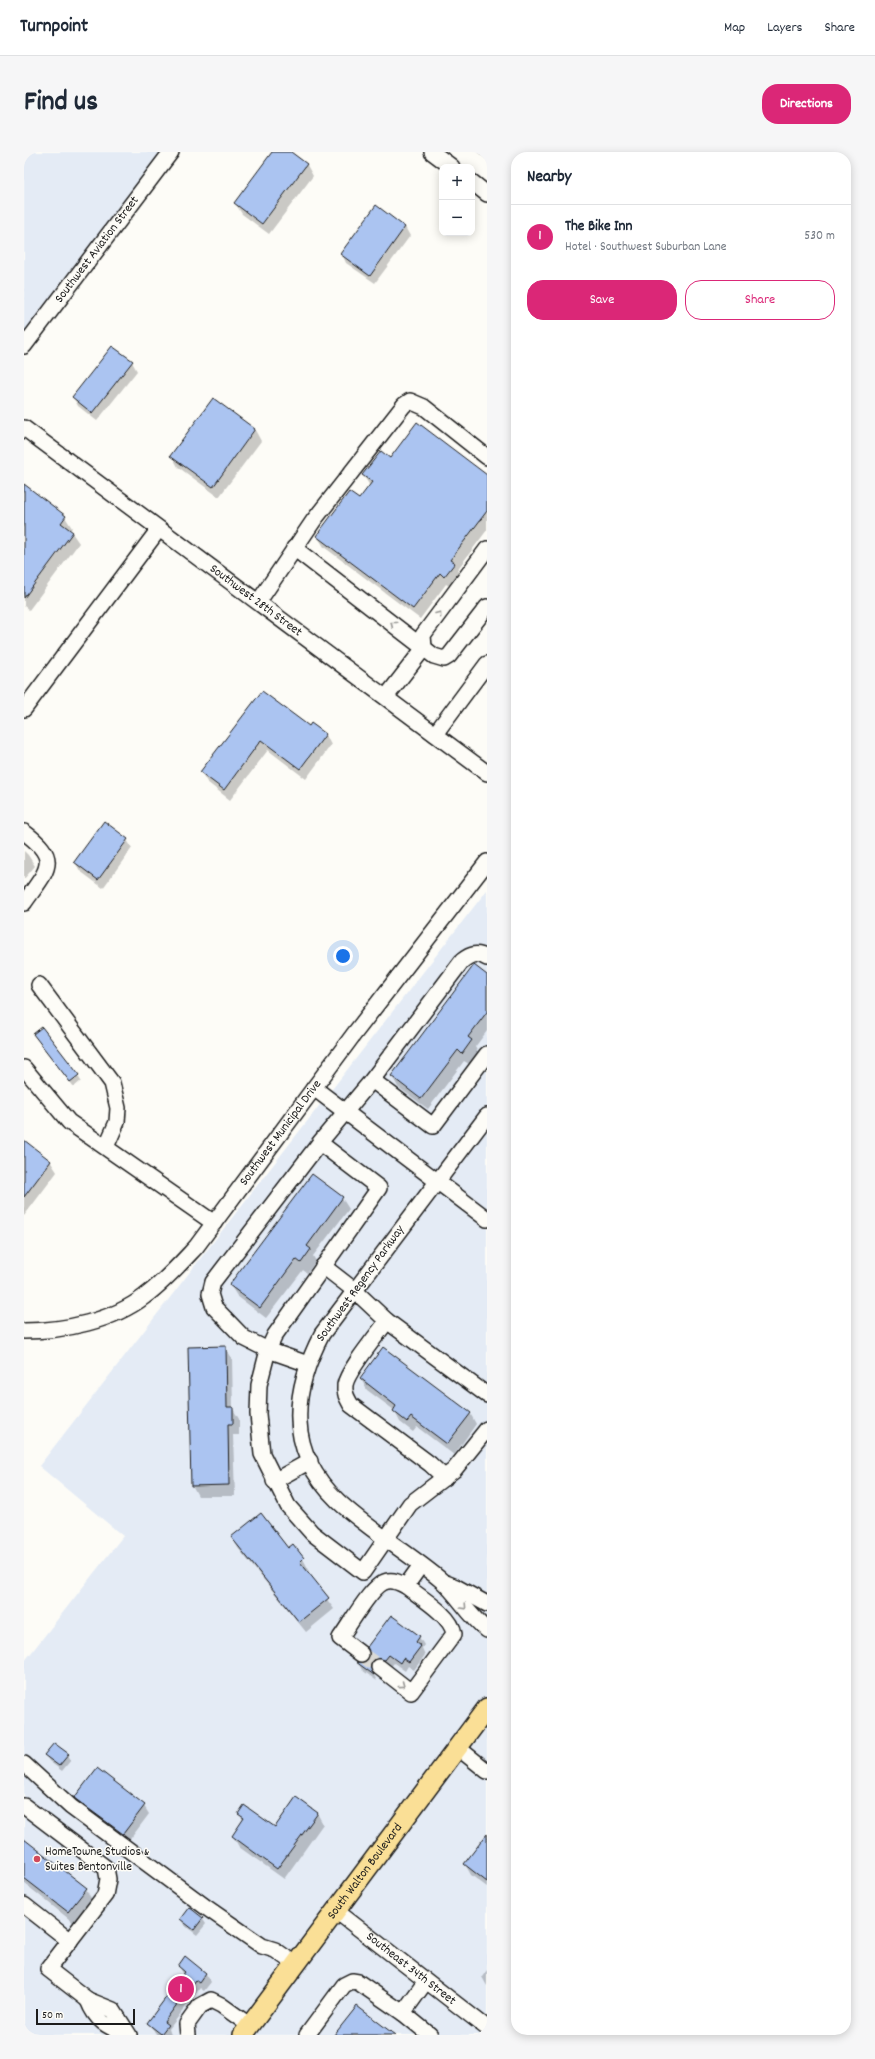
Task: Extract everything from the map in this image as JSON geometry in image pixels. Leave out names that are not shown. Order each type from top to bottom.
[{"type":"main road","name":"South Walton Boulevard","points":[[246,2030],[487,1708]]},
{"type":"street","name":"Southwest Aviation Street","points":[[24,346],[170,152]]},
{"type":"street","points":[[432,152],[449,160]]},
{"type":"street","points":[[475,184],[487,194]]},
{"type":"street","points":[[259,602],[294,548],[324,508],[404,405],[410,401],[424,407],[487,456]]},
{"type":"street","name":"Southwest 28th Street","points":[[24,428],[487,773]]},
{"type":"street","points":[[24,709],[159,529]]},
{"type":"street","points":[[294,548],[434,656],[444,659],[449,656],[487,607]]},
{"type":"street","points":[[386,697],[424,648],[423,635],[487,549]]},
{"type":"street","points":[[435,734],[487,664]]},
{"type":"street","points":[[24,832],[45,850],[48,859],[46,869],[24,903]]},
{"type":"street","name":"Southwest Municipal Drive","points":[[24,1331],[41,1331],[74,1327],[110,1315],[144,1297],[182,1262],[196,1247],[314,1088],[487,862]]},
{"type":"street","points":[[308,1364],[268,1350],[244,1338],[214,1307],[210,1294],[213,1282],[320,1143],[372,1080],[462,961],[470,955],[481,954],[487,958]]},
{"type":"street","points":[[39,985],[112,1083],[117,1098],[117,1122],[106,1147]]},
{"type":"street","points":[[372,1080],[433,1126],[484,1063]]},
{"type":"street","points":[[24,1068],[69,1122],[214,1223]]},
{"type":"street","points":[[314,1088],[487,1219]]},
{"type":"street","name":"Southwest Regency Parkway","points":[[487,1116],[322,1334],[308,1364],[300,1393],[298,1423],[310,1461],[319,1477],[337,1500],[443,1582],[477,1621],[487,1630]]},
{"type":"street","points":[[320,1143],[380,1188],[286,1316],[268,1350],[259,1385],[258,1414],[262,1454],[274,1481],[288,1506],[312,1533],[363,1572],[410,1504],[445,1478],[458,1466],[487,1429]]},
{"type":"street","points":[[323,1266],[354,1290],[387,1321],[487,1395]]},
{"type":"street","points":[[387,1321],[351,1371],[345,1384],[345,1395],[351,1405],[430,1464],[445,1478]]},
{"type":"street","points":[[274,1481],[310,1461]]},
{"type":"street","points":[[406,1586],[421,1566]]},
{"type":"street","points":[[362,1654],[340,1638],[378,1585],[387,1581],[398,1581],[406,1586],[454,1626],[454,1634],[411,1692],[379,1667]]},
{"type":"street","name":"Southwest Regency Parkway","points":[[443,1582],[456,1587],[487,1604]]},
{"type":"street","points":[[457,1747],[487,1771]]},
{"type":"street","points":[[24,1764],[71,1807],[207,1908],[262,1946],[275,1950],[295,1964]]},
{"type":"street","points":[[24,1806],[106,1868],[108,1879],[105,1895],[48,1970],[88,2000],[93,2012],[102,2022],[128,2034]]},
{"type":"street","points":[[24,1905],[70,1941]]},
{"type":"street","name":"Southeast 34th Street","points":[[335,1910],[487,2028]]},
{"type":"street","points":[[307,2035],[344,1985],[352,1981],[358,1982],[403,2013],[430,2035]]},
{"type":"street","points":[[403,2013],[426,1981]]},
{"type":"street","points":[[188,2035],[187,2024],[200,2006],[211,2000],[222,2005],[246,2030]]},
{"type":"shaded area","points":[[24,152],[161,152],[24,334]]},
{"type":"shaded area","points":[[487,890],[487,2035],[24,2035],[24,1662],[123,1536],[39,1466]]},
{"type":"building","points":[[272,152],[291,152],[307,164],[262,224],[234,203]]},
{"type":"building","points":[[376,205],[405,227],[370,276],[340,254]]},
{"type":"building","points":[[112,346],[133,361],[92,413],[72,397]]},
{"type":"building","points":[[213,398],[255,429],[213,487],[170,456]]},
{"type":"building","points":[[417,422],[487,475],[487,511],[450,560],[455,563],[444,577],[440,573],[413,609],[316,536],[349,492],[359,499],[372,482],[362,475],[381,451],[390,458]]},
{"type":"building","points":[[24,484],[66,516],[61,523],[73,532],[24,598]]},
{"type":"building","points":[[262,691],[309,726],[311,723],[326,734],[300,769],[261,740],[224,790],[200,772]]},
{"type":"building","points":[[104,821],[128,839],[98,880],[74,862]]},
{"type":"building","points":[[474,965],[487,975],[487,1012],[468,1037],[472,1040],[462,1054],[458,1050],[421,1099],[391,1076]]},
{"type":"building","points":[[42,1027],[79,1075],[70,1082],[33,1034]]},
{"type":"building","points":[[24,1140],[51,1161],[24,1197]]},
{"type":"building","points":[[312,1174],[343,1197],[307,1246],[311,1249],[301,1263],[296,1259],[260,1308],[229,1285]]},
{"type":"building","points":[[226,1346],[227,1407],[233,1407],[233,1424],[228,1424],[229,1485],[191,1486],[188,1347]]},
{"type":"building","points":[[383,1347],[471,1413],[447,1444],[411,1417],[407,1422],[393,1411],[396,1406],[360,1378]]},
{"type":"building","points":[[261,1513],[288,1548],[293,1544],[304,1558],[300,1562],[329,1598],[299,1622],[231,1537]]},
{"type":"building","points":[[391,1615],[420,1636],[416,1642],[421,1646],[409,1662],[403,1658],[400,1663],[389,1655],[385,1660],[375,1659],[370,1666],[374,1675],[356,1662],[364,1662],[368,1659],[369,1651],[367,1647]]},
{"type":"building","points":[[54,1743],[69,1754],[59,1766],[44,1755]]},
{"type":"building","points":[[97,1768],[145,1805],[123,1834],[74,1798]]},
{"type":"building","points":[[296,1797],[318,1813],[277,1869],[232,1836],[244,1818],[238,1814],[244,1805],[275,1827]]},
{"type":"building","points":[[487,1834],[487,1882],[464,1864]]},
{"type":"building","name":"HomeTowne Studios & Suites Bentonville","points":[[24,1839],[87,1888],[68,1912],[24,1878]]},
{"type":"building","points":[[189,1907],[203,1918],[194,1930],[180,1919]]},
{"type":"building","points":[[185,1956],[206,1973],[199,1983],[195,1980],[164,2022],[168,2025],[161,2034],[147,2023],[185,1972],[178,1966]]},
{"type":"building","points":[[357,2006],[395,2035],[334,2035]]},
{"type":"tunnel","points":[[361,1654],[379,1667]]},
{"type":"place","name":"HomeTowne Studios & Suites Bentonville","points":[[37,1859]]},
{"type":"place","name":"The Bike Inn","points":[[181,1989]]}]
